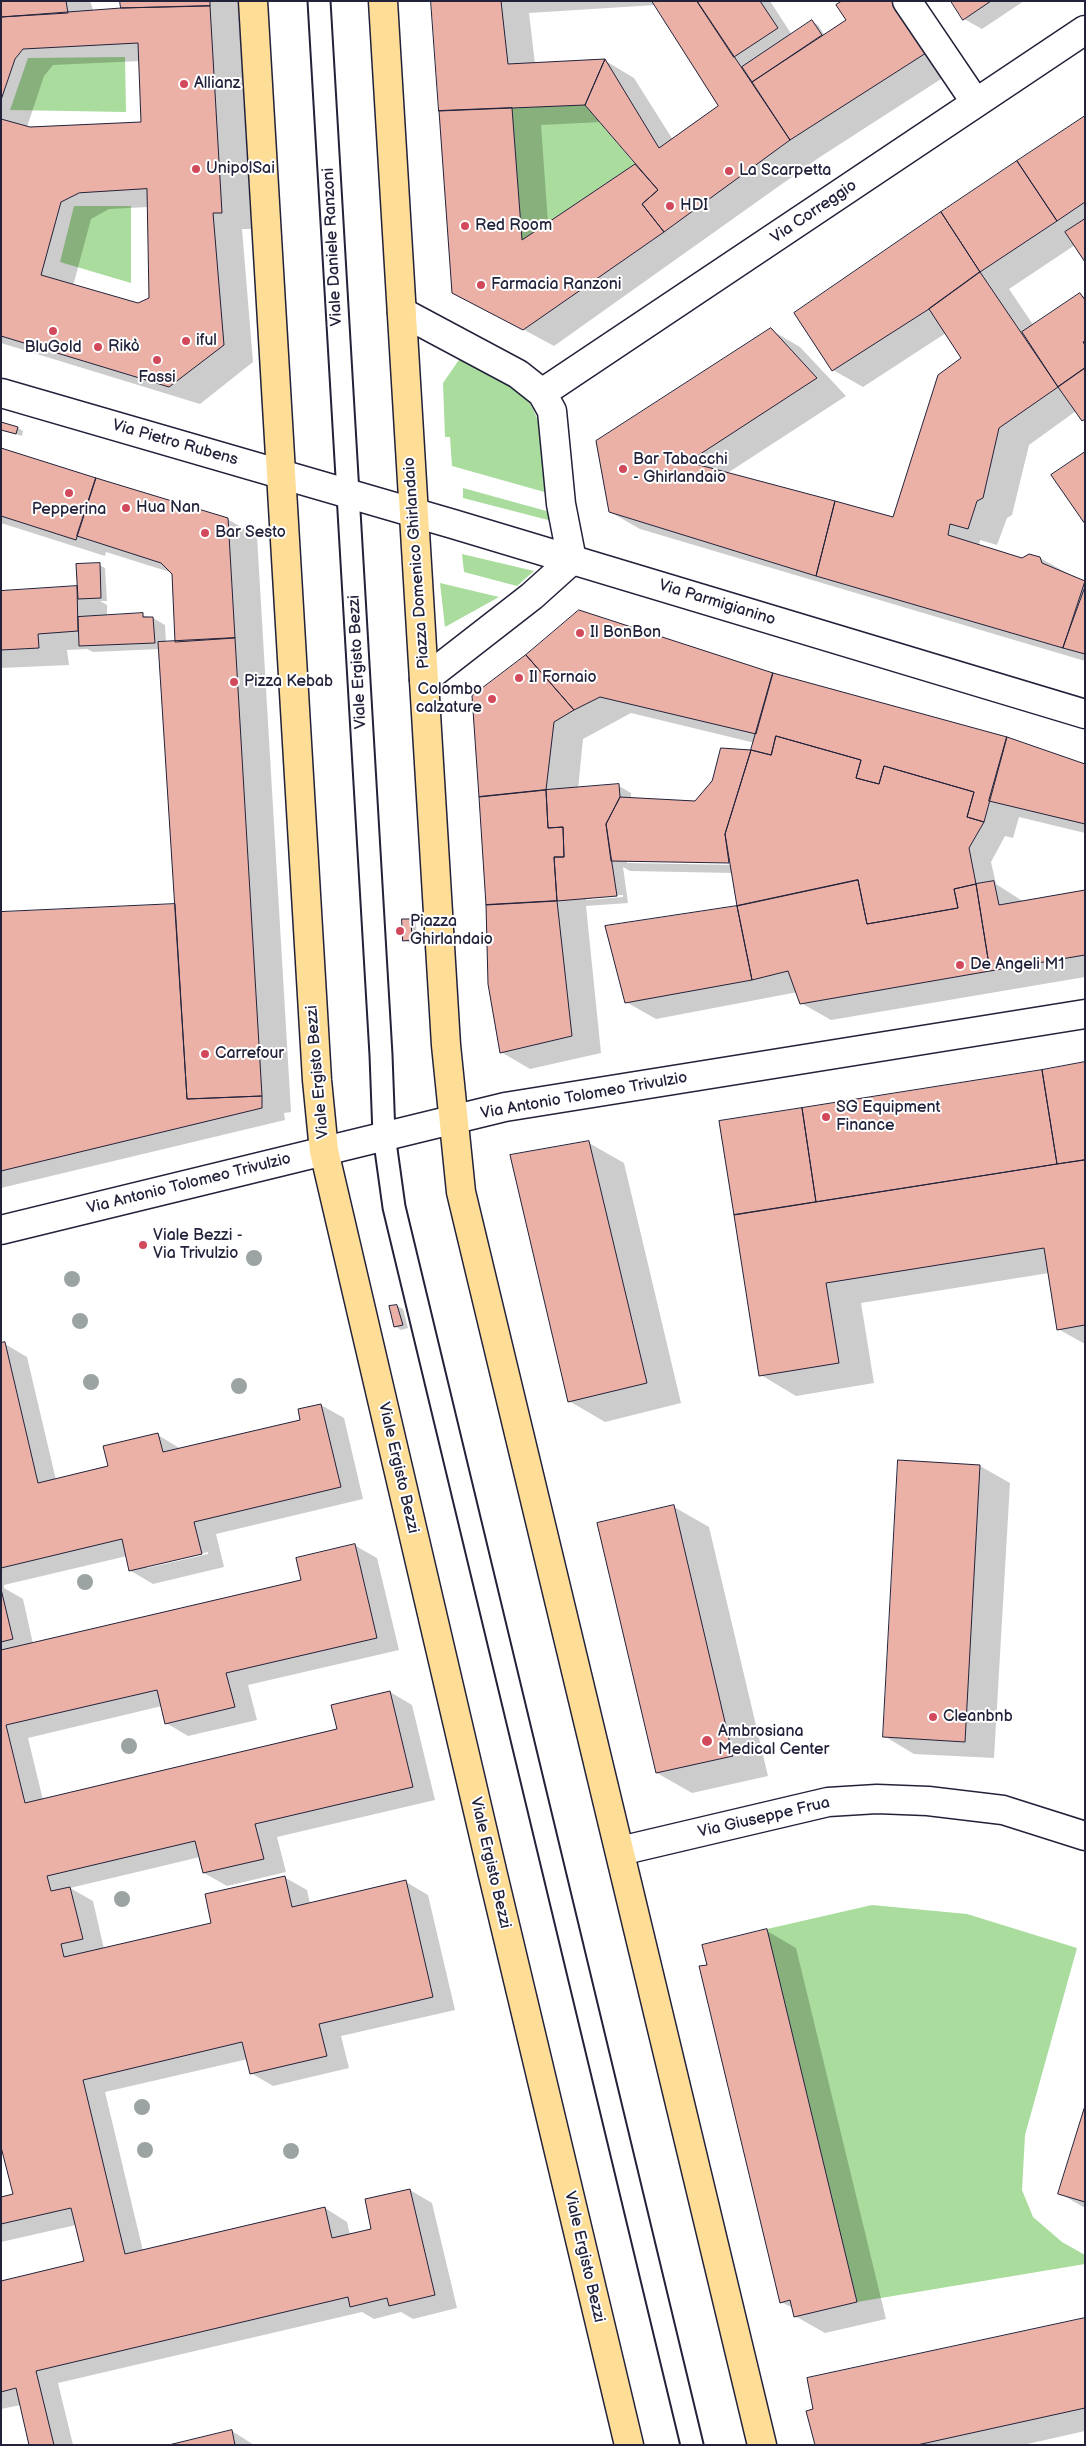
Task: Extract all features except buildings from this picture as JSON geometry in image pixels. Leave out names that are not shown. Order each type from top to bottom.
[{"type":"main road","points":[[253,1],[281,475]]},
{"type":"main road","points":[[384,1],[402,312]]},
{"type":"main road","name":"Piazza Domenico Ghirlandaio","points":[[402,312],[424,680]]},
{"type":"main road","name":"Viale Ergisto Bezzi","points":[[281,475],[317,1080],[324,1151],[493,1876],[629,2445]]},
{"type":"main road","points":[[424,680],[452,1121],[461,1192],[762,2445]]},
{"type":"street","points":[[907,1],[976,103]]},
{"type":"street","name":"Via Correggio","points":[[542,393],[1085,30]]},
{"type":"street","points":[[402,312],[518,374],[542,393],[552,411],[561,504],[572,560]]},
{"type":"street","name":"Via Pietro Rubens","points":[[1,393],[348,494]]},
{"type":"street","name":"Via Parmigianino","points":[[348,494],[414,512],[1085,714]]},
{"type":"street","name":"Piazza Domenico Ghirlandaio","points":[[424,680],[532,596],[572,560]]},
{"type":"street","name":"Via Antonio Tolomeo Trivulzio","points":[[1,1230],[504,1107],[1085,1014]]},
{"type":"street","name":"Via Giuseppe Frua","points":[[620,1851],[828,1802],[877,1800],[928,1801],[1003,1810],[1085,1836]]},
{"type":"lane","name":"Viale Daniele Ranzoni","points":[[319,1],[348,494]]},
{"type":"lane","name":"Viale Ergisto Bezzi","points":[[348,494],[384,1135],[398,1221],[692,2445]]},
{"type":"green space","points":[[125,57],[126,112],[10,110],[28,58]]},
{"type":"green space","points":[[585,105],[635,164],[522,240],[512,108]]},
{"type":"green space","points":[[74,206],[131,206],[131,283],[60,262]]},
{"type":"green space","points":[[461,357],[509,381],[530,404],[537,417],[541,431],[548,493],[452,466],[450,437],[445,437],[443,383]]},
{"type":"green space","points":[[463,488],[550,512],[552,521],[463,498]]},
{"type":"green space","points":[[462,554],[534,571],[517,586],[464,572]]},
{"type":"green space","points":[[440,583],[499,597],[445,627]]},
{"type":"green space","points":[[872,1905],[967,1914],[1077,1948],[1025,2135],[1022,2190],[1033,2217],[1062,2242],[1085,2255],[1085,2264],[857,2302],[767,1929]]},
{"type":"place","name":"Allianz","points":[[184,84]]},
{"type":"place","name":"UnipolSai","points":[[196,169]]},
{"type":"place","name":"La Scarpetta","points":[[729,171]]},
{"type":"place","name":"HDI","points":[[670,206]]},
{"type":"place","name":"Red Room","points":[[465,226]]},
{"type":"place","name":"Farmacia Ranzoni","points":[[481,285]]},
{"type":"place","name":"BluGold","points":[[53,331]]},
{"type":"place","name":"iful","points":[[186,341]]},
{"type":"place","name":"Rikò","points":[[98,347]]},
{"type":"place","name":"Fassi","points":[[157,360]]},
{"type":"place","name":"Bar Tabacchi - Ghirlandaio","points":[[623,469]]},
{"type":"place","name":"Pepperina","points":[[69,493]]},
{"type":"place","name":"Hua Nan","points":[[126,508]]},
{"type":"place","name":"Bar Sesto","points":[[205,533]]},
{"type":"place","name":"Il BonBon","points":[[580,633]]},
{"type":"place","name":"Il Fornaio","points":[[519,678]]},
{"type":"place","name":"Pizza Kebab","points":[[234,682]]},
{"type":"place","name":"Colombo calzature","points":[[492,699]]},
{"type":"place","name":"Piazza Ghirlandaio","points":[[400,931]]},
{"type":"place","name":"De Angeli M1","points":[[960,965]]},
{"type":"place","name":"Carrefour","points":[[205,1054]]},
{"type":"place","name":"SG Equipment Finance","points":[[826,1117]]},
{"type":"place","name":"Viale Bezzi - Via Trivulzio","points":[[143,1245]]},
{"type":"place","name":"Cleanbnb","points":[[933,1717]]},
{"type":"place","name":"Ambrosiana Medical Center","points":[[707,1741]]}]
